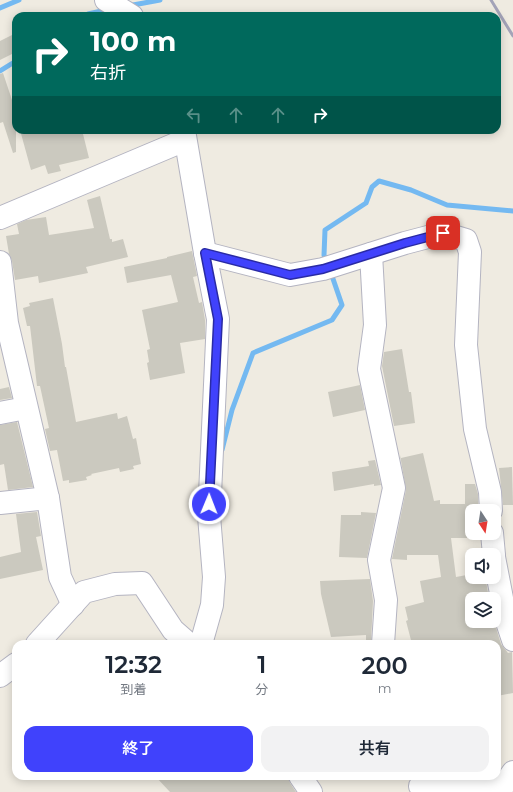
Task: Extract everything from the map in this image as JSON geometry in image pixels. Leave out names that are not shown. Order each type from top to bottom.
[{"type":"street","points":[[106,0],[126,12]]},
{"type":"street","points":[[0,218],[184,135],[218,319],[209,516],[214,577],[212,605],[202,640]]},
{"type":"street","points":[[205,253],[290,275],[323,269],[405,243],[443,233],[466,240],[470,252],[466,345],[476,429],[490,492],[491,504]]},
{"type":"street","points":[[371,254],[375,325],[369,369],[394,488],[379,560],[386,600],[382,640]]},
{"type":"street","points":[[0,262],[7,324],[48,498],[60,577],[73,605]]},
{"type":"street","points":[[0,413],[26,408]]},
{"type":"street","points":[[0,503],[48,498]]},
{"type":"street","points":[[41,640],[84,592],[115,584],[142,583],[173,630],[184,640]]},
{"type":"street","points":[[499,584],[506,619],[513,640]]},
{"type":"street","points":[[0,676],[12,667]]},
{"type":"street","points":[[419,785],[466,780],[504,785],[513,772]]},
{"type":"street","points":[[303,780],[311,792]]},
{"type":"building","points":[[12,35],[12,54],[0,60],[0,41]]},
{"type":"building","points":[[3,73],[12,100],[12,134],[16,134],[16,152],[13,153],[3,122],[0,123],[0,74]]},
{"type":"building","points":[[21,134],[83,134],[89,158],[59,165],[61,171],[48,174],[45,165],[31,170]]},
{"type":"building","points":[[100,196],[110,239],[112,239],[112,242],[123,239],[128,257],[86,267],[88,273],[39,283],[38,276],[15,280],[6,236],[19,234],[17,224],[26,220],[46,217],[49,235],[94,228],[87,200]]},
{"type":"building","points":[[192,251],[197,276],[193,277],[199,303],[202,302],[205,320],[205,339],[180,343],[185,373],[150,380],[147,363],[149,362],[147,350],[150,349],[142,310],[178,302],[171,275],[127,283],[124,267]]},
{"type":"building","points":[[53,298],[76,422],[117,413],[118,419],[127,416],[133,439],[136,438],[141,464],[133,466],[134,469],[120,472],[119,468],[91,474],[92,475],[86,477],[87,480],[69,483],[69,480],[63,481],[57,450],[50,451],[45,429],[49,428],[40,386],[37,386],[30,326],[27,326],[23,308],[30,306],[29,303]]},
{"type":"building","points":[[402,349],[409,392],[411,392],[415,423],[394,426],[382,366],[384,352]]},
{"type":"building","points":[[360,385],[365,410],[333,417],[328,392]]},
{"type":"building","points":[[9,387],[12,398],[0,400],[0,389]]},
{"type":"building","points":[[17,422],[33,487],[8,490],[4,464],[0,465],[0,425]]},
{"type":"building","points":[[423,453],[434,501],[440,500],[440,504],[465,504],[465,538],[451,538],[456,577],[465,575],[465,584],[486,584],[488,592],[465,592],[465,628],[496,628],[500,640],[411,640],[406,621],[408,620],[405,607],[424,602],[420,581],[441,577],[438,555],[407,555],[407,560],[392,559],[406,490],[400,455],[401,458]]},
{"type":"building","points":[[375,460],[381,485],[374,486],[374,484],[334,491],[332,472],[369,466],[368,461]]},
{"type":"building","points":[[512,467],[513,505],[503,505],[499,468]]},
{"type":"building","points":[[465,484],[475,484],[478,494],[478,504],[465,504]]},
{"type":"building","points":[[37,512],[41,536],[36,537],[43,570],[0,579],[0,557],[21,552],[16,514]]},
{"type":"building","points":[[361,512],[376,513],[367,558],[339,557],[341,515],[361,515]]},
{"type":"building","points":[[370,579],[373,601],[371,640],[366,640],[366,635],[331,637],[321,594],[320,581]]},
{"type":"building","points":[[501,644],[508,653],[512,652],[513,693],[501,695]]},
{"type":"building","points":[[159,780],[289,780],[296,792],[170,792]]},
{"type":"waterway","points":[[0,8],[19,0]]},
{"type":"waterway","points":[[133,5],[160,0]]},
{"type":"waterway","points":[[97,12],[106,10]]},
{"type":"waterway","points":[[0,71],[12,64]]},
{"type":"waterway","points":[[327,263],[324,255],[325,230],[366,203],[372,187],[379,181],[411,190],[447,205],[513,211]]},
{"type":"waterway","points":[[222,450],[232,410],[253,353],[332,320],[342,305],[331,273]]},
{"type":"railway","points":[[491,0],[498,12]]},
{"type":"railway","points":[[501,16],[513,36]]},
{"type":"route","points":[[209,504],[218,319],[205,253],[290,275],[323,269],[405,243],[443,233]]}]
